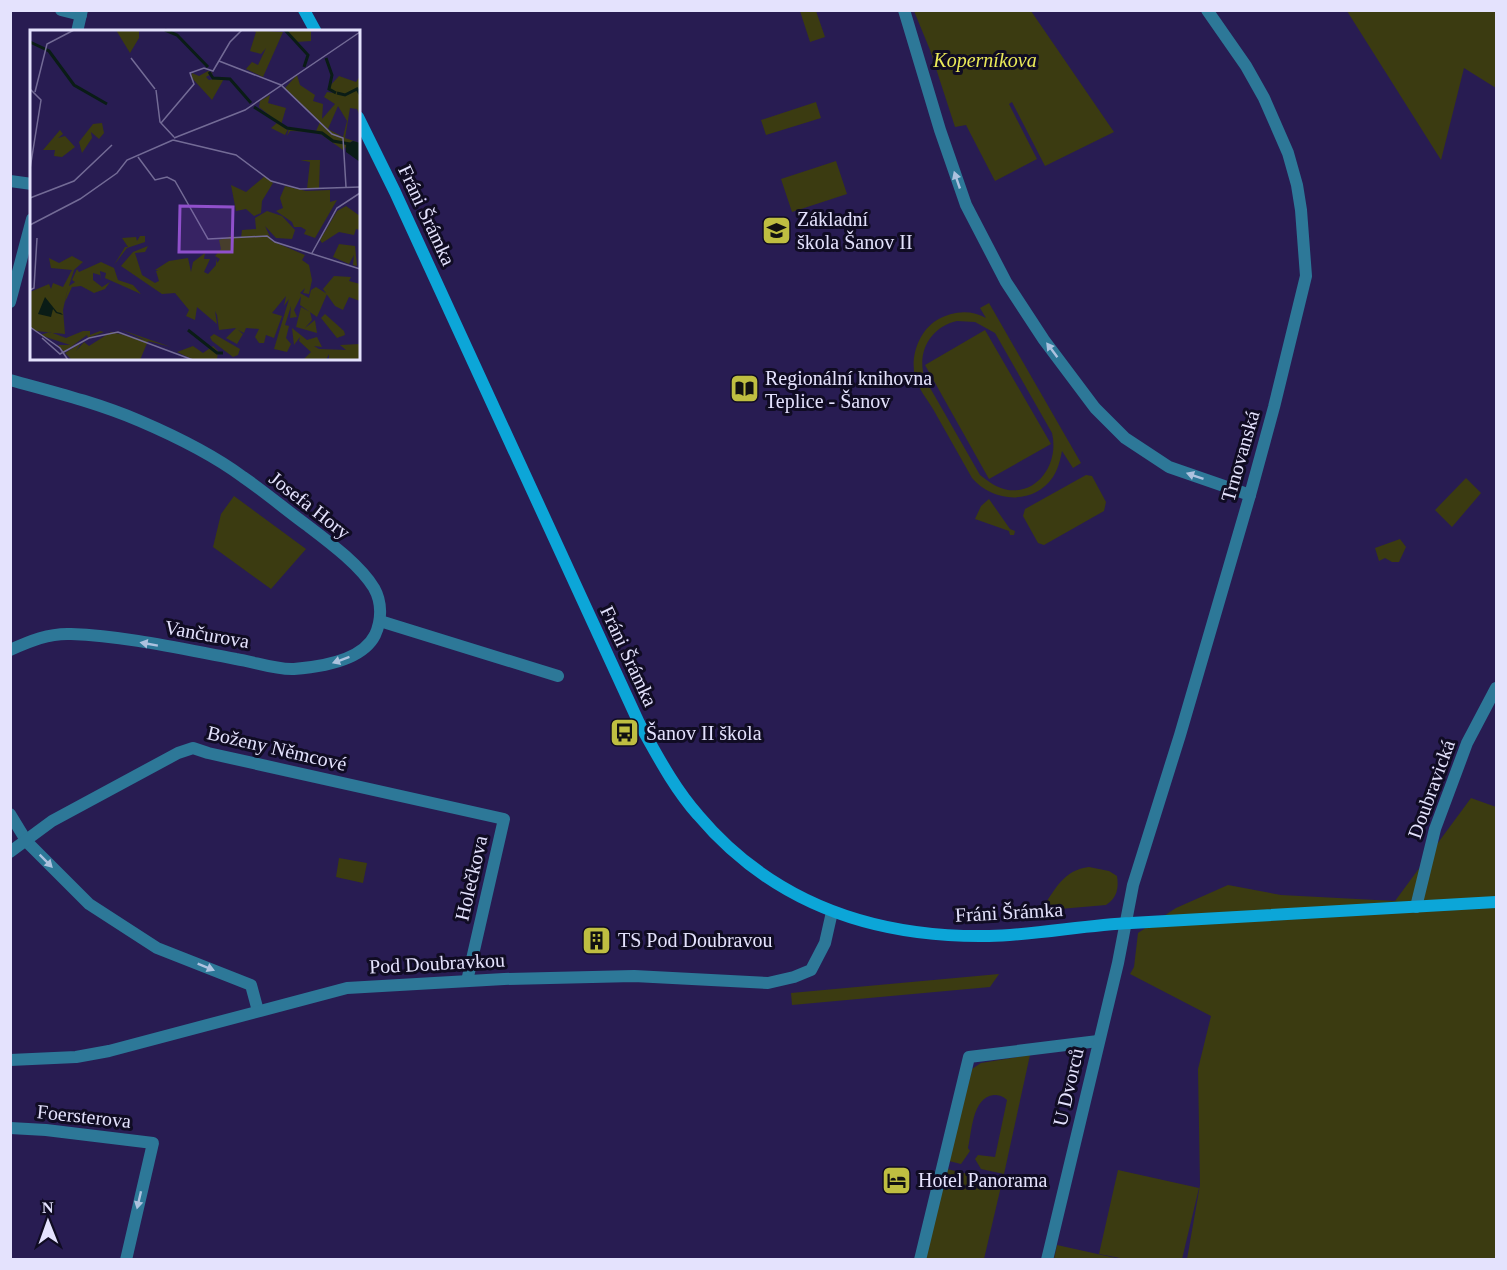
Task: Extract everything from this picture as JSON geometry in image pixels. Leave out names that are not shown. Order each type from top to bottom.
[{"type":"street","points":[[61,10],[81,13],[77,30]]},
{"type":"street","points":[[304,10],[315,30]]},
{"type":"street","points":[[904,10],[936,119],[966,205],[1006,282],[1044,340],[1095,408],[1125,438],[1169,467],[1250,495]]},
{"type":"street","name":"Trnovanská","points":[[1126,923],[1133,885],[1180,735],[1250,495],[1306,276],[1297,185],[1288,153],[1274,118],[1246,66],[1207,10]]},
{"type":"street","name":"Fráni Šrámka","points":[[360,121],[400,203],[633,711],[667,772],[696,813],[742,860],[801,898],[832,912],[872,925],[936,934],[991,936],[1126,923],[1497,902]]},
{"type":"street","points":[[10,181],[30,184]]},
{"type":"street","points":[[10,302],[30,227]]},
{"type":"street","name":"Josefa Hory","points":[[10,380],[71,395],[139,420],[185,442],[242,476],[329,543],[365,577],[378,597],[380,621]]},
{"type":"street","points":[[380,621],[558,676]]},
{"type":"street","name":"Vančurova","points":[[10,650],[38,637],[68,634],[111,637],[292,669],[333,663],[350,656],[371,641],[380,621]]},
{"type":"street","name":"Doubravická","points":[[1416,907],[1435,829],[1467,743],[1497,688]]},
{"type":"street","name":"Boženy Němcové","points":[[10,852],[60,817],[178,753],[194,748],[219,756],[504,819]]},
{"type":"street","points":[[10,814],[27,842],[89,904],[156,948],[251,985],[258,1011]]},
{"type":"street","name":"Holečkova","points":[[467,981],[504,819]]},
{"type":"street","name":"Pod Doubravkou","points":[[10,1060],[76,1057],[110,1051],[347,988],[467,981],[634,976],[768,983],[811,970],[825,943],[832,912]]},
{"type":"street","name":"U Dvorců","points":[[1047,1260],[1126,923]]},
{"type":"street","points":[[921,1260],[969,1057],[1098,1041]]},
{"type":"street","name":"Foersterova","points":[[10,1128],[153,1143],[126,1260]]},
{"type":"green space","points":[[800,11],[816,11],[825,37],[810,42]]},
{"type":"green space","name":"Koperníkova","points":[[914,11],[1031,11],[1114,132],[1045,166],[1012,102],[1009,104],[1037,159],[995,181],[966,125],[955,127],[930,50]]},
{"type":"green space","points":[[1347,11],[1494,11],[1496,14],[1496,88],[1464,68],[1441,160]]},
{"type":"green space","points":[[816,102],[821,118],[766,135],[761,120]]},
{"type":"green space","points":[[836,161],[847,194],[792,212],[781,179]]},
{"type":"green space","points":[[989,303],[1081,463],[1073,468],[1062,451],[1053,477],[1035,493],[1024,496],[1001,496],[980,486],[972,478],[915,377],[915,353],[925,331],[937,320],[955,313],[974,313],[986,318],[980,308]],"holes":[[[957,321],[975,322],[995,333],[1052,433],[1053,454],[1045,474],[1029,487],[1019,490],[1000,488],[980,475],[925,379],[922,360],[927,342],[933,335],[939,329]]]},
{"type":"green space","points":[[985,330],[1051,444],[989,479],[925,365]]},
{"type":"green space","points":[[1086,475],[1092,476],[1106,502],[1104,511],[1044,545],[1038,543],[1023,516],[1025,509]]},
{"type":"green space","points":[[1466,478],[1481,493],[1452,527],[1435,510]]},
{"type":"green space","points":[[234,496],[306,549],[271,589],[213,547],[221,514]]},
{"type":"green space","points":[[989,499],[1010,529],[1015,531],[1014,535],[1010,535],[1009,531],[975,519],[981,506]]},
{"type":"green space","points":[[1400,539],[1406,547],[1399,562],[1392,562],[1385,558],[1379,561],[1375,548]]},
{"type":"green space","points":[[1471,798],[1496,807],[1496,1259],[1187,1259],[1200,1185],[1198,1069],[1211,1016],[1130,974],[1134,967],[1138,933],[1176,908],[1228,885],[1281,895],[1395,901]]},
{"type":"green space","points":[[339,858],[367,863],[363,883],[336,877]]},
{"type":"green space","points":[[1089,867],[1109,871],[1117,876],[1118,885],[1110,902],[1106,905],[1048,910],[1043,907],[1067,876]]},
{"type":"green space","points":[[999,974],[990,987],[792,1005],[791,993]]},
{"type":"green space","points":[[1030,1055],[1004,1174],[981,1169],[975,1159],[978,1155],[995,1157],[1007,1100],[999,1096],[987,1097],[977,1108],[968,1148],[970,1151],[961,1164],[949,1161],[972,1069],[981,1063]]},
{"type":"green space","points":[[947,1169],[1002,1182],[984,1259],[925,1260]]},
{"type":"green space","points":[[1118,1170],[1199,1188],[1182,1259],[1125,1259],[1099,1254]]},
{"type":"green space","points":[[1057,1245],[1120,1259],[1054,1259]]},
{"type":"place","name":"Základní škola Šanov II","points":[[776,230]]},
{"type":"place","name":"Regionální knihovna Teplice - Šanov","points":[[744,389]]},
{"type":"place","name":"Šanov II škola","points":[[625,733]]},
{"type":"place","name":"TS Pod Doubravou","points":[[597,940]]},
{"type":"place","name":"Hotel Panorama","points":[[897,1180]]}]
